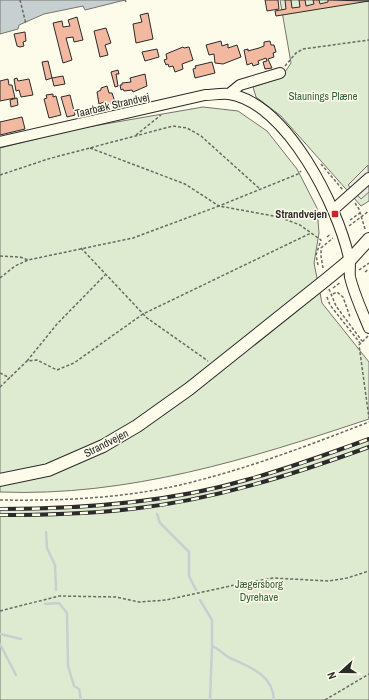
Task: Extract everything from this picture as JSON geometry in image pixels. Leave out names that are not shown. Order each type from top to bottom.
[{"type":"main road","name":"Strandvejen","points":[[350,260],[367,236]]},
{"type":"main road","name":"Strandvejen","points":[[0,480],[48,470],[103,446],[161,411],[350,260],[369,251]]},
{"type":"street","points":[[229,94],[240,85],[280,72]]},
{"type":"street","name":"Taarbæk Strandvej","points":[[0,142],[204,95],[229,94],[249,101],[270,116],[289,136],[308,164],[333,210],[350,260],[350,276]]},
{"type":"street","points":[[333,210],[369,178]]},
{"type":"street","points":[[350,276],[369,328]]},
{"type":"path","points":[[20,0],[26,24]]},
{"type":"path","points":[[280,72],[296,53],[303,49],[369,40]]},
{"type":"path","points":[[134,136],[166,110],[166,104]]},
{"type":"path","points":[[0,175],[90,148],[173,126],[188,128],[201,136],[261,190]]},
{"type":"path","points":[[90,148],[185,184],[219,206],[279,217],[300,225],[321,240],[316,255],[318,265]]},
{"type":"path","points":[[0,278],[15,266],[28,260],[133,238],[261,190],[298,174],[308,164]]},
{"type":"path","points":[[320,164],[359,209],[367,236]]},
{"type":"path","points":[[351,224],[369,211]]},
{"type":"path","points":[[350,220],[360,213]]},
{"type":"path","points":[[27,361],[37,360],[57,370],[74,363],[143,314],[312,233]]},
{"type":"path","points":[[327,237],[331,234]]},
{"type":"path","points":[[321,261],[321,248],[332,238]]},
{"type":"path","points":[[81,248],[147,318],[216,367]]},
{"type":"path","points":[[0,256],[20,257],[28,260]]},
{"type":"path","points":[[364,267],[369,263]]},
{"type":"path","points":[[365,272],[369,269]]},
{"type":"path","points":[[0,387],[27,361],[57,324],[105,275]]},
{"type":"path","points":[[350,276],[330,290],[336,306],[361,342]]},
{"type":"path","points":[[333,294],[337,292],[343,296],[350,317],[349,318]]},
{"type":"path","points":[[326,294],[330,305],[361,342]]},
{"type":"path","points":[[369,335],[359,345],[369,418]]},
{"type":"path","points":[[0,373],[10,378]]},
{"type":"path","points":[[0,500],[80,499],[124,494],[195,482],[262,461],[369,422]]},
{"type":"path","points":[[0,611],[59,596],[116,597],[139,602],[166,600],[244,582],[273,578],[328,581],[347,578],[369,571]]},
{"type":"path","points":[[325,700],[369,674]]},
{"type":"green space","name":"Staunings Plæne","points":[[280,0],[369,0],[369,201],[361,206],[281,116],[256,97],[253,87],[281,78],[291,63]]},
{"type":"green space","points":[[203,107],[238,111],[267,131],[297,169],[317,208],[319,233],[314,263],[322,303],[369,362],[369,419],[233,461],[141,482],[48,492],[0,492],[0,148],[76,129]]},
{"type":"green space","name":"Jægersborg Dyrehave","points":[[369,439],[369,700],[0,700],[0,509],[124,503],[186,494],[261,476]]},
{"type":"shaded area","points":[[0,0],[125,0],[85,10],[83,6],[44,14],[19,25],[18,29],[0,34]]},
{"type":"shaded area","points":[[368,165],[369,192],[361,199],[348,185]]},
{"type":"building","points":[[265,0],[278,0],[279,9],[267,11]]},
{"type":"building","points":[[285,0],[291,0],[292,8],[300,7],[299,0],[305,0],[306,6],[314,4],[313,0],[319,0],[320,4],[328,2],[328,0],[369,1],[276,16],[275,11],[286,9]]},
{"type":"building","points":[[148,13],[153,39],[136,43],[133,24],[142,22],[140,15]]},
{"type":"building","points":[[77,17],[83,40],[74,42],[73,37],[66,38],[72,60],[63,63],[53,23],[62,21],[63,27],[70,26],[68,20]]},
{"type":"building","points":[[106,28],[111,43],[105,45],[108,55],[100,57],[94,31]]},
{"type":"building","points":[[25,32],[26,41],[23,42],[24,46],[17,46],[14,34]]},
{"type":"building","points":[[221,41],[222,46],[228,44],[228,48],[237,45],[241,57],[223,64],[215,63],[214,54],[209,55],[206,45]]},
{"type":"building","points":[[270,41],[271,45],[274,45],[276,52],[273,53],[274,57],[268,59],[272,68],[265,69],[263,62],[267,61],[266,58],[258,61],[259,64],[253,66],[252,63],[247,65],[244,50],[248,49],[248,51],[259,48],[264,46],[264,42]]},
{"type":"building","points":[[183,47],[189,47],[193,60],[182,64],[183,69],[175,72],[173,66],[169,67],[168,64],[166,65],[164,60],[167,59],[166,54]]},
{"type":"building","points":[[157,49],[159,57],[145,61],[142,52]]},
{"type":"building","points":[[48,61],[52,78],[46,80],[42,62]]},
{"type":"building","points":[[212,62],[215,73],[195,78],[193,69],[196,68],[195,66]]},
{"type":"building","points":[[118,70],[119,74],[116,74],[118,86],[115,87],[111,72]]},
{"type":"building","points":[[145,74],[147,86],[133,92],[132,90],[121,90],[120,85],[122,85],[122,83],[131,82],[130,78]]},
{"type":"building","points":[[63,76],[65,84],[54,86],[52,78]]},
{"type":"building","points":[[17,78],[18,81],[29,79],[33,95],[21,97],[19,90],[16,91],[14,79]]},
{"type":"building","points":[[8,79],[9,85],[12,85],[15,98],[0,101],[0,81]]},
{"type":"building","points":[[107,86],[109,93],[112,93],[115,102],[105,105],[104,102],[99,104],[97,92],[101,90],[101,88]]},
{"type":"building","points":[[53,94],[53,97],[56,96],[61,115],[49,118],[44,99],[47,98],[46,95]]},
{"type":"building","points":[[70,95],[75,115],[67,117],[61,97]]},
{"type":"building","points":[[17,98],[18,105],[11,107],[10,100]]},
{"type":"building","points":[[22,117],[25,129],[0,135],[0,122]]},
{"type":"waterway","points":[[157,514],[160,523],[189,552],[189,576],[196,590]]},
{"type":"waterway","points":[[46,532],[47,548],[55,565],[56,590]]},
{"type":"waterway","points":[[200,600],[212,620],[212,646],[265,678],[273,691],[274,700]]},
{"type":"waterway","points":[[45,604],[59,603],[67,613],[68,666],[74,686],[79,689],[81,700]]},
{"type":"waterway","points":[[0,634],[21,639]]},
{"type":"waterway","points":[[0,644],[16,675]]},
{"type":"waterway","points":[[210,700],[212,647]]},
{"type":"railway","points":[[0,509],[93,506],[186,494],[216,488],[277,471],[369,439]]},
{"type":"railway","points":[[0,515],[98,512],[162,505],[222,493],[281,477],[369,447]]},
{"type":"place","name":"Strandvejen","points":[[335,214]]}]
